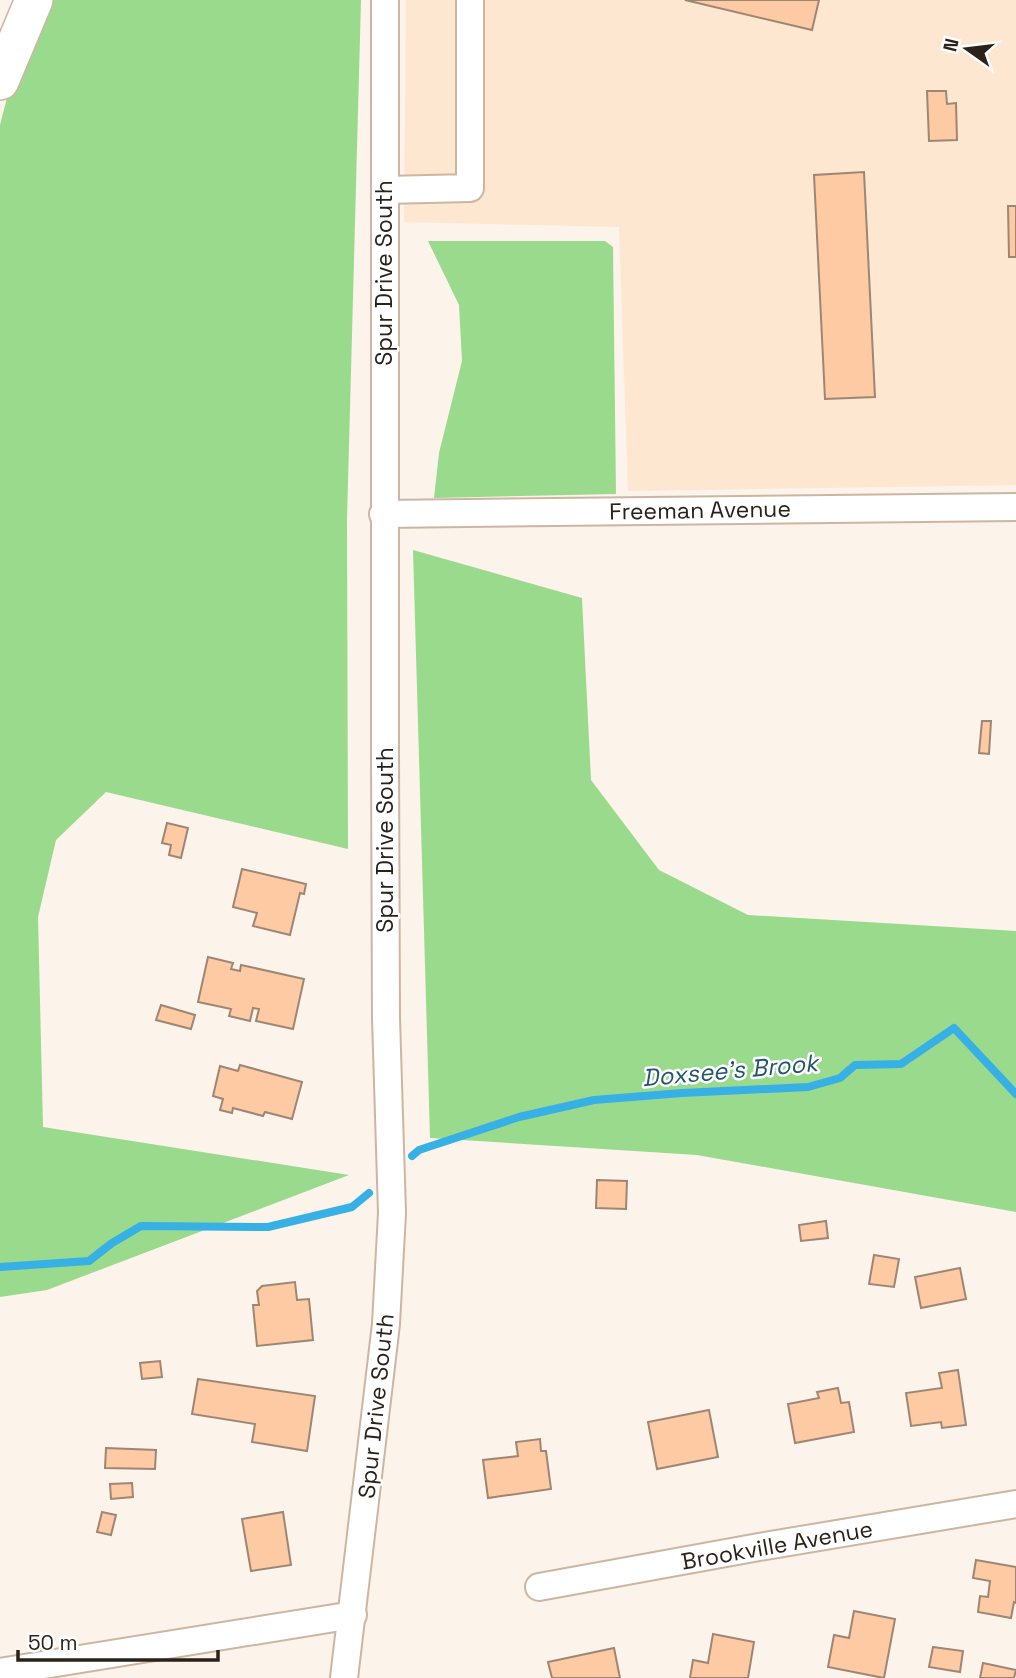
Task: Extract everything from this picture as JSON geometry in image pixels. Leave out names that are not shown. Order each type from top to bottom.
[{"type":"highway","points":[[0,81],[34,0]]},
{"type":"street","name":"Spur Drive South","points":[[344,1678],[386,1324],[392,1213],[386,1018],[383,514],[385,0]]},
{"type":"street","points":[[385,190],[470,188],[470,0]]},
{"type":"street","name":"Freeman Avenue","points":[[383,514],[1016,507]]},
{"type":"street","name":"Brookville Avenue","points":[[539,1587],[1016,1504]]},
{"type":"street","points":[[0,1672],[353,1615]]},
{"type":"shaded area","points":[[406,0],[1016,0],[1016,485],[628,491],[619,227],[404,222]]},
{"type":"green space","points":[[51,0],[361,0],[347,520],[348,849],[106,792],[56,840],[38,917],[43,1127],[349,1175],[47,1290],[0,1297],[0,125],[7,98]]},
{"type":"green space","points":[[428,241],[605,241],[613,247],[616,494],[434,498],[439,453],[462,361],[459,305]]},
{"type":"green space","points":[[413,550],[582,598],[591,780],[659,870],[748,915],[1016,931],[1016,1212],[697,1155],[430,1138]]},
{"type":"building","points":[[685,0],[819,0],[812,30]]},
{"type":"building","points":[[927,91],[946,91],[947,104],[956,103],[957,140],[929,141]]},
{"type":"building","points":[[864,172],[875,397],[825,399],[814,175]]},
{"type":"building","points":[[1008,206],[1016,206],[1016,257],[1009,257]]},
{"type":"building","points":[[982,721],[991,721],[989,754],[979,753]]},
{"type":"building","points":[[167,823],[188,828],[181,858],[169,855],[171,845],[162,843]]},
{"type":"building","points":[[242,869],[306,884],[304,894],[300,893],[290,935],[253,926],[257,913],[233,907]]},
{"type":"building","points":[[208,957],[233,963],[231,969],[240,971],[241,965],[304,979],[293,1029],[256,1021],[259,1009],[253,1008],[250,1021],[229,1016],[231,1009],[198,1002]]},
{"type":"building","points":[[161,1005],[195,1015],[191,1029],[156,1020]]},
{"type":"building","points":[[240,1065],[302,1082],[292,1119],[265,1112],[263,1116],[233,1108],[232,1113],[220,1110],[223,1099],[213,1096],[220,1066],[238,1071]]},
{"type":"building","points":[[597,1180],[627,1181],[626,1209],[596,1208]]},
{"type":"building","points":[[826,1221],[828,1238],[801,1241],[799,1225]]},
{"type":"building","points":[[874,1255],[899,1259],[894,1287],[869,1284]]},
{"type":"building","points":[[960,1268],[966,1299],[921,1308],[915,1277]]},
{"type":"building","points":[[295,1282],[297,1300],[309,1299],[313,1340],[257,1346],[253,1305],[259,1305],[257,1291],[262,1286]]},
{"type":"building","points":[[160,1361],[162,1377],[142,1379],[140,1363]]},
{"type":"building","points":[[958,1370],[966,1425],[942,1428],[941,1422],[911,1426],[906,1393],[942,1388],[939,1373]]},
{"type":"building","points":[[198,1379],[315,1396],[307,1451],[252,1442],[255,1424],[192,1414]]},
{"type":"building","points":[[838,1388],[841,1403],[849,1402],[854,1432],[795,1443],[788,1404],[819,1398],[817,1392]]},
{"type":"building","points":[[709,1410],[718,1457],[657,1469],[648,1422]]},
{"type":"building","points":[[540,1439],[541,1451],[546,1451],[551,1489],[488,1498],[483,1460],[518,1456],[516,1442]]},
{"type":"building","points":[[106,1448],[156,1450],[155,1469],[105,1468]]},
{"type":"building","points":[[132,1483],[133,1497],[111,1499],[110,1484]]},
{"type":"building","points":[[102,1512],[116,1515],[111,1535],[97,1532]]},
{"type":"building","points":[[283,1512],[291,1565],[251,1571],[242,1519]]},
{"type":"building","points":[[976,1560],[1016,1567],[1016,1603],[1014,1602],[1011,1618],[978,1612],[980,1596],[988,1597],[990,1581],[973,1578]]},
{"type":"building","points":[[854,1611],[895,1619],[884,1678],[828,1667],[834,1635],[849,1638]]},
{"type":"building","points":[[713,1634],[754,1642],[748,1678],[690,1678],[693,1660],[708,1663]]},
{"type":"building","points":[[933,1647],[963,1651],[960,1672],[929,1667]]},
{"type":"building","points":[[614,1648],[620,1678],[552,1678],[548,1662]]},
{"type":"building","points":[[983,1663],[1016,1670],[1014,1678],[980,1678]]},
{"type":"waterway","name":"Doxsee's Brook","points":[[412,1156],[419,1150],[519,1117],[594,1100],[808,1087],[840,1078],[855,1065],[901,1064],[954,1028],[1016,1094]]},
{"type":"waterway","name":"Doxsee's Brook","points":[[0,1267],[89,1261],[141,1226],[268,1227],[352,1207],[369,1193]]}]
